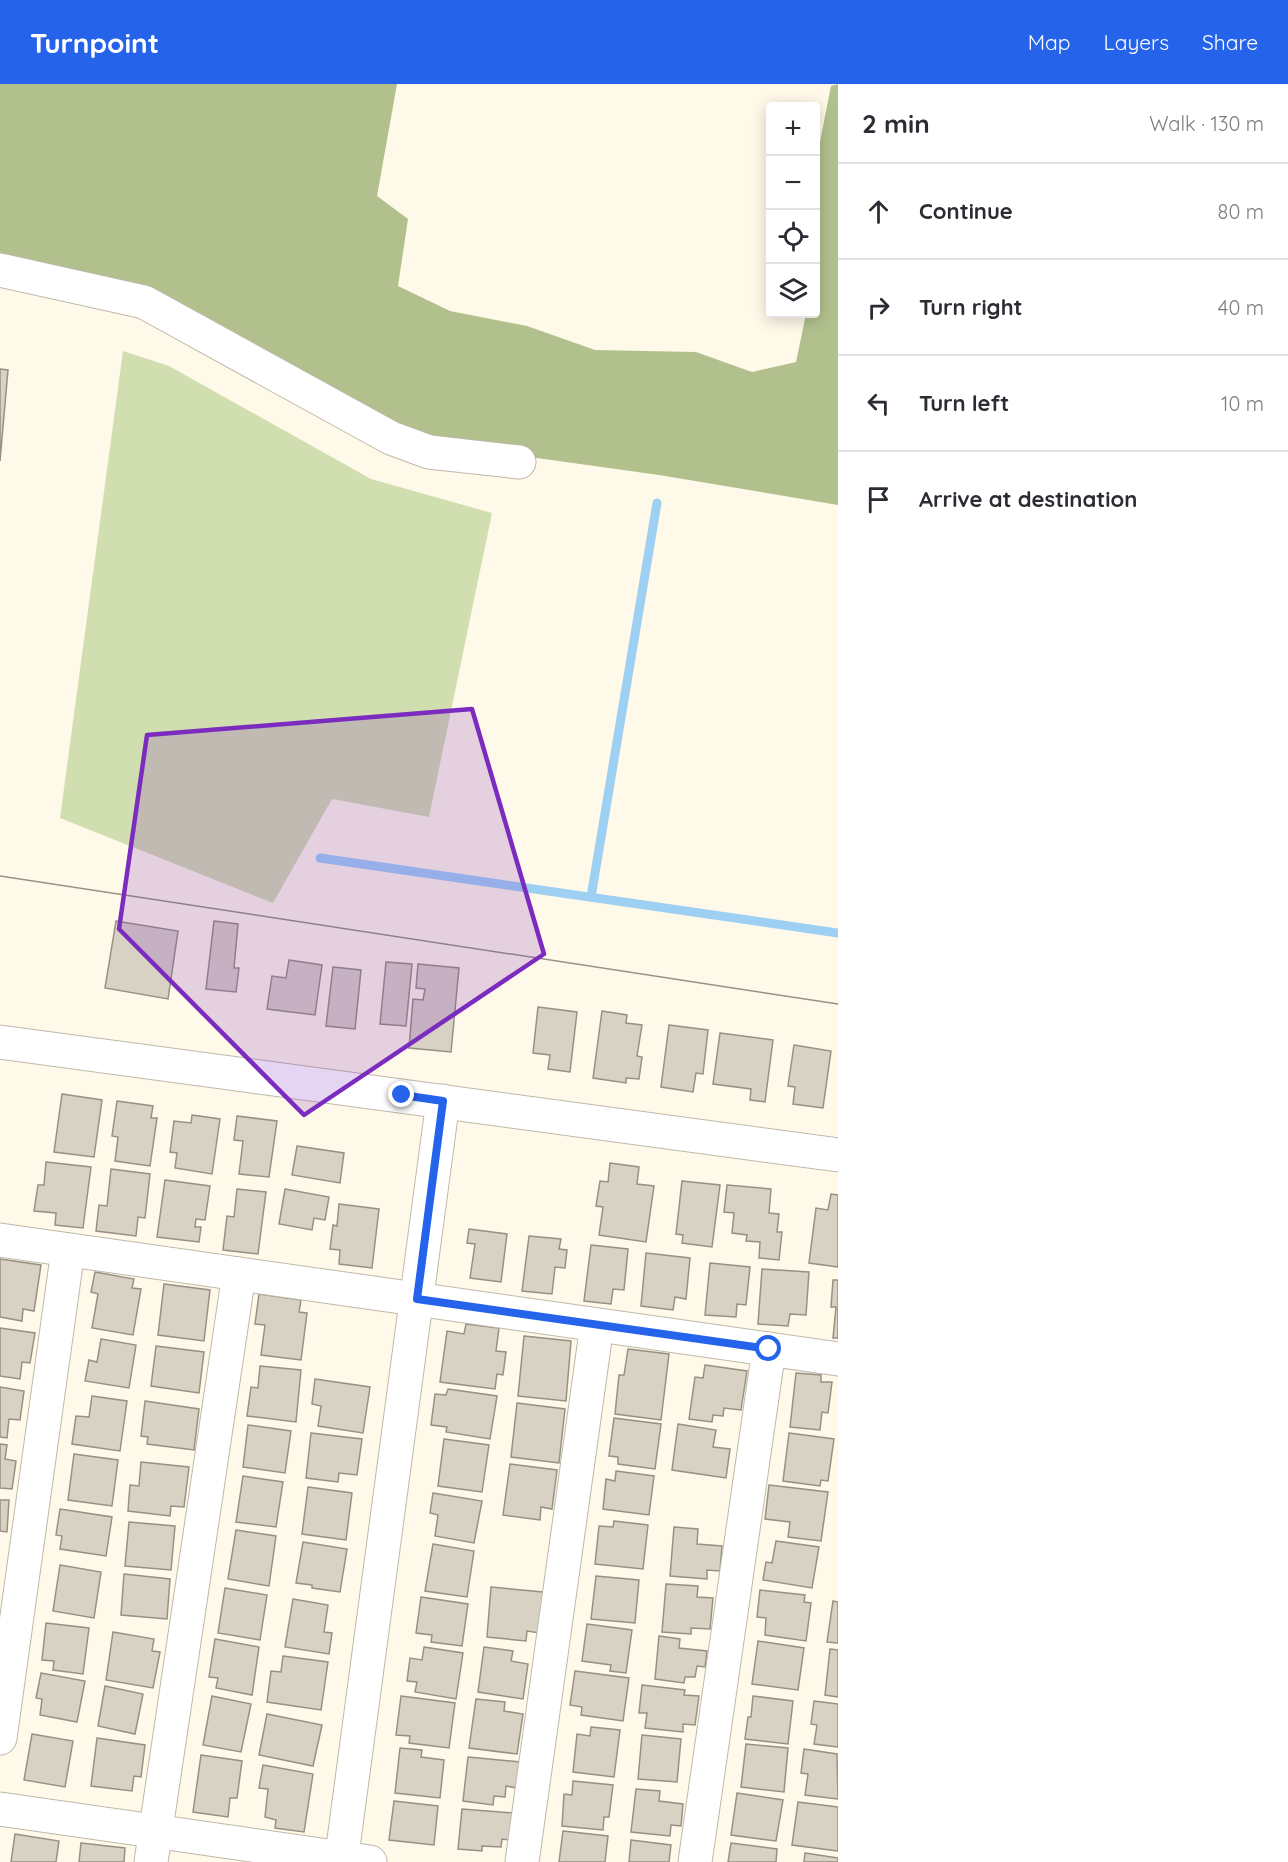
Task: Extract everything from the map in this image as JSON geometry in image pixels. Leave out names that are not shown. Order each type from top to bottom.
[{"type":"street","points":[[0,270],[144,302],[391,438],[429,452],[519,462]]},
{"type":"street","points":[[0,1042],[838,1155]]},
{"type":"street","points":[[0,1809],[153,1846],[350,1861],[443,1101]]},
{"type":"street","points":[[0,1240],[838,1359]]},
{"type":"street","points":[[0,1738],[68,1250]]},
{"type":"street","points":[[153,1846],[239,1274]]},
{"type":"street","points":[[522,1862],[597,1325]]},
{"type":"street","points":[[695,1862],[769,1349]]},
{"type":"highlighted area","points":[[472,709],[544,954],[304,1115],[119,929],[147,735]]},
{"type":"green space","points":[[0,84],[397,84],[377,196],[408,219],[398,286],[450,311],[527,326],[595,350],[696,352],[752,372],[796,362],[805,318],[820,318],[820,142],[831,86],[838,84],[838,505],[659,475],[429,443],[185,311],[0,260]]},
{"type":"green space","points":[[123,351],[169,366],[371,479],[492,513],[429,817],[332,799],[273,903],[60,818]]},
{"type":"building","points":[[0,369],[8,370],[0,461]]},
{"type":"building","points":[[116,921],[178,931],[168,999],[105,988]]},
{"type":"building","points":[[214,921],[238,924],[234,968],[239,968],[236,992],[206,989]]},
{"type":"building","points":[[289,960],[322,965],[315,1015],[267,1009],[272,976],[286,978]]},
{"type":"building","points":[[386,962],[412,964],[406,1026],[380,1024]]},
{"type":"building","points":[[418,964],[459,968],[451,1052],[409,1048],[413,999],[423,1000],[425,989],[416,988]]},
{"type":"building","points":[[333,967],[361,970],[355,1029],[326,1026]]},
{"type":"building","points":[[538,1007],[577,1012],[570,1072],[548,1069],[550,1055],[533,1053]]},
{"type":"building","points":[[602,1011],[627,1015],[626,1023],[642,1025],[637,1056],[642,1057],[639,1079],[626,1078],[626,1083],[593,1078]]},
{"type":"building","points":[[669,1025],[708,1030],[703,1074],[696,1073],[693,1092],[661,1087]]},
{"type":"building","points":[[720,1033],[773,1040],[765,1102],[750,1100],[751,1089],[713,1084]]},
{"type":"building","points":[[794,1045],[831,1051],[823,1108],[793,1104],[795,1087],[788,1086]]},
{"type":"building","points":[[62,1094],[102,1100],[94,1157],[54,1152]]},
{"type":"building","points":[[117,1101],[153,1106],[151,1118],[157,1118],[150,1166],[115,1161],[118,1137],[112,1136]]},
{"type":"building","points":[[192,1115],[220,1119],[212,1174],[175,1168],[177,1153],[170,1152],[174,1121],[191,1123]]},
{"type":"building","points":[[237,1116],[277,1121],[269,1177],[239,1174],[243,1141],[234,1140]]},
{"type":"building","points":[[297,1146],[344,1153],[340,1183],[292,1175]]},
{"type":"building","points":[[46,1162],[91,1167],[83,1228],[55,1225],[56,1213],[34,1211],[38,1185],[44,1185]]},
{"type":"building","points":[[610,1163],[639,1167],[637,1184],[654,1186],[646,1242],[599,1235],[603,1207],[596,1206],[600,1181],[608,1182]]},
{"type":"building","points":[[111,1169],[150,1174],[145,1218],[138,1217],[136,1236],[96,1231],[99,1205],[107,1206]]},
{"type":"building","points":[[165,1180],[210,1186],[205,1220],[196,1219],[195,1227],[201,1227],[199,1242],[157,1237]]},
{"type":"building","points":[[682,1181],[720,1185],[712,1247],[682,1243],[683,1235],[676,1234]]},
{"type":"building","points":[[727,1185],[771,1189],[769,1213],[779,1214],[777,1232],[782,1232],[779,1260],[759,1258],[760,1242],[746,1241],[747,1235],[732,1233],[734,1213],[724,1212]]},
{"type":"building","points":[[237,1189],[266,1192],[258,1254],[223,1250],[227,1216],[234,1217]]},
{"type":"building","points":[[285,1189],[329,1197],[325,1220],[314,1218],[312,1230],[279,1224]]},
{"type":"building","points":[[831,1194],[838,1195],[838,1267],[809,1263],[816,1208],[828,1210]]},
{"type":"building","points":[[339,1204],[379,1209],[372,1268],[339,1264],[340,1250],[330,1249],[333,1225],[337,1226]]},
{"type":"building","points":[[469,1229],[507,1234],[501,1282],[470,1278],[475,1244],[467,1243]]},
{"type":"building","points":[[529,1236],[561,1239],[559,1249],[567,1250],[565,1268],[555,1267],[552,1294],[522,1291]]},
{"type":"building","points":[[591,1245],[628,1249],[624,1290],[613,1289],[611,1304],[584,1301]]},
{"type":"building","points":[[646,1253],[690,1258],[686,1299],[675,1297],[673,1310],[641,1306]]},
{"type":"building","points":[[0,1259],[41,1265],[34,1311],[23,1309],[22,1321],[0,1317]]},
{"type":"building","points":[[710,1263],[750,1267],[746,1305],[737,1304],[736,1317],[705,1315]]},
{"type":"building","points":[[762,1269],[809,1272],[806,1315],[790,1314],[788,1326],[758,1324]]},
{"type":"building","points":[[95,1272],[134,1279],[132,1288],[141,1289],[133,1335],[92,1328],[98,1294],[91,1292]]},
{"type":"building","points":[[833,1280],[838,1280],[838,1338],[833,1338],[836,1307],[831,1307]]},
{"type":"building","points":[[164,1284],[210,1290],[204,1341],[158,1335]]},
{"type":"building","points":[[259,1294],[301,1300],[299,1312],[307,1313],[301,1360],[261,1355],[265,1325],[255,1324]]},
{"type":"building","points":[[466,1324],[499,1328],[496,1351],[506,1352],[503,1375],[497,1374],[495,1389],[440,1382],[447,1331],[464,1334]]},
{"type":"building","points":[[0,1328],[35,1333],[30,1363],[22,1362],[20,1379],[0,1376]]},
{"type":"building","points":[[524,1336],[571,1341],[566,1401],[518,1396]]},
{"type":"building","points":[[101,1339],[136,1345],[129,1388],[85,1381],[89,1360],[97,1362]]},
{"type":"building","points":[[156,1346],[204,1352],[199,1393],[151,1386]]},
{"type":"building","points":[[628,1349],[669,1354],[661,1420],[615,1414],[619,1375],[624,1375]]},
{"type":"building","points":[[705,1365],[747,1371],[741,1410],[724,1408],[723,1416],[713,1415],[712,1422],[689,1419],[695,1377],[703,1378]]},
{"type":"building","points":[[260,1366],[301,1370],[296,1422],[247,1416],[251,1387],[258,1388]]},
{"type":"building","points":[[796,1373],[821,1375],[821,1382],[832,1382],[828,1413],[822,1412],[820,1430],[790,1427]]},
{"type":"building","points":[[315,1379],[370,1387],[363,1433],[318,1426],[321,1406],[312,1404]]},
{"type":"building","points":[[0,1387],[24,1391],[20,1420],[9,1419],[7,1438],[0,1437]]},
{"type":"building","points":[[448,1389],[497,1396],[490,1439],[446,1432],[447,1427],[431,1425],[435,1394],[446,1395]]},
{"type":"building","points":[[92,1396],[127,1401],[120,1451],[72,1444],[76,1416],[89,1417]]},
{"type":"building","points":[[145,1401],[199,1409],[194,1450],[147,1444],[148,1437],[141,1436]]},
{"type":"building","points":[[517,1403],[565,1409],[559,1463],[511,1457]]},
{"type":"building","points":[[614,1418],[661,1424],[655,1469],[618,1464],[618,1457],[609,1456]]},
{"type":"building","points":[[678,1424],[716,1430],[713,1447],[730,1449],[726,1478],[672,1470]]},
{"type":"building","points":[[248,1425],[291,1431],[285,1473],[243,1467]]},
{"type":"building","points":[[311,1433],[362,1439],[357,1475],[339,1473],[338,1482],[306,1478]]},
{"type":"building","points":[[789,1433],[834,1439],[828,1481],[821,1480],[820,1486],[783,1481]]},
{"type":"building","points":[[444,1439],[489,1445],[482,1492],[438,1486]]},
{"type":"building","points":[[0,1444],[7,1445],[5,1459],[16,1461],[12,1489],[0,1488]]},
{"type":"building","points":[[74,1454],[118,1460],[112,1506],[68,1500]]},
{"type":"building","points":[[141,1462],[189,1467],[184,1507],[171,1506],[170,1516],[128,1511],[130,1485],[139,1486]]},
{"type":"building","points":[[510,1464],[557,1470],[552,1509],[541,1507],[540,1520],[503,1515]]},
{"type":"building","points":[[616,1471],[654,1476],[649,1515],[603,1509],[606,1479],[615,1481]]},
{"type":"building","points":[[243,1476],[283,1482],[276,1527],[236,1522]]},
{"type":"building","points":[[769,1485],[828,1492],[821,1541],[788,1537],[790,1522],[765,1519]]},
{"type":"building","points":[[308,1487],[352,1493],[346,1540],[302,1534]]},
{"type":"building","points":[[433,1493],[482,1501],[474,1543],[435,1536],[438,1515],[430,1513]]},
{"type":"building","points":[[0,1500],[9,1500],[7,1532],[0,1531]]},
{"type":"building","points":[[60,1509],[112,1517],[106,1556],[60,1549],[62,1536],[56,1535]]},
{"type":"building","points":[[614,1521],[648,1525],[643,1569],[595,1564],[599,1526],[613,1527]]},
{"type":"building","points":[[129,1522],[175,1526],[171,1570],[125,1566]]},
{"type":"building","points":[[674,1527],[698,1529],[697,1544],[722,1546],[720,1571],[707,1570],[707,1579],[670,1576]]},
{"type":"building","points":[[236,1530],[276,1536],[269,1586],[228,1579]]},
{"type":"building","points":[[776,1541],[819,1547],[812,1588],[763,1580],[766,1562],[772,1563]]},
{"type":"building","points":[[303,1542],[347,1549],[340,1592],[296,1583]]},
{"type":"building","points":[[433,1544],[474,1551],[467,1597],[425,1591]]},
{"type":"building","points":[[60,1565],[101,1572],[94,1618],[53,1611]]},
{"type":"building","points":[[124,1574],[170,1579],[167,1619],[121,1615]]},
{"type":"building","points":[[596,1576],[639,1580],[635,1623],[591,1619]]},
{"type":"building","points":[[666,1584],[698,1586],[697,1597],[713,1598],[710,1629],[691,1628],[691,1634],[662,1632]]},
{"type":"building","points":[[491,1587],[543,1592],[540,1633],[527,1631],[526,1641],[487,1637]]},
{"type":"building","points":[[225,1588],[267,1595],[260,1640],[218,1633]]},
{"type":"building","points":[[760,1590],[805,1595],[804,1602],[811,1603],[806,1641],[765,1635],[766,1618],[757,1617]]},
{"type":"building","points":[[421,1597],[468,1604],[462,1646],[431,1642],[432,1635],[416,1633]]},
{"type":"building","points":[[293,1599],[328,1605],[324,1632],[332,1633],[329,1654],[285,1647]]},
{"type":"building","points":[[833,1601],[838,1602],[838,1643],[827,1642]]},
{"type":"building","points":[[46,1623],[89,1628],[83,1674],[53,1670],[54,1661],[42,1660]]},
{"type":"building","points":[[587,1624],[632,1630],[626,1673],[610,1671],[611,1665],[582,1661]]},
{"type":"building","points":[[113,1632],[154,1639],[152,1651],[160,1652],[153,1688],[106,1680]]},
{"type":"building","points":[[659,1636],[680,1639],[679,1648],[707,1651],[705,1667],[697,1666],[695,1677],[685,1677],[684,1683],[655,1679]]},
{"type":"building","points":[[215,1639],[259,1647],[252,1695],[216,1688],[218,1678],[209,1677]]},
{"type":"building","points":[[758,1641],[804,1648],[798,1690],[752,1684]]},
{"type":"building","points":[[424,1647],[463,1653],[456,1699],[415,1692],[417,1682],[407,1681],[410,1658],[422,1660]]},
{"type":"building","points":[[484,1647],[513,1651],[511,1661],[528,1664],[523,1699],[478,1692]]},
{"type":"building","points":[[830,1649],[838,1650],[838,1697],[825,1695]]},
{"type":"building","points":[[283,1656],[328,1662],[321,1710],[267,1702],[271,1671],[281,1672]]},
{"type":"building","points":[[575,1671],[629,1678],[623,1721],[581,1715],[582,1707],[570,1705]]},
{"type":"building","points":[[41,1673],[85,1681],[77,1722],[40,1715],[42,1699],[36,1698]]},
{"type":"building","points":[[642,1685],[685,1690],[684,1695],[699,1696],[695,1725],[683,1724],[683,1732],[645,1728],[647,1713],[639,1713]]},
{"type":"building","points":[[105,1686],[143,1694],[135,1734],[98,1726]]},
{"type":"building","points":[[212,1696],[251,1704],[241,1752],[203,1745]]},
{"type":"building","points":[[401,1696],[455,1703],[449,1748],[409,1743],[410,1736],[396,1735]]},
{"type":"building","points":[[753,1696],[793,1701],[788,1744],[745,1739],[748,1717],[751,1717]]},
{"type":"building","points":[[476,1699],[505,1702],[504,1711],[523,1714],[517,1754],[469,1748]]},
{"type":"building","points":[[814,1701],[838,1704],[838,1747],[814,1744],[817,1725],[811,1724]]},
{"type":"building","points":[[267,1714],[322,1725],[313,1766],[259,1755]]},
{"type":"building","points":[[591,1727],[620,1730],[614,1777],[573,1772],[577,1734],[590,1736]]},
{"type":"building","points":[[32,1734],[73,1741],[65,1787],[24,1780]]},
{"type":"building","points":[[642,1735],[681,1739],[677,1782],[638,1779]]},
{"type":"building","points":[[97,1738],[145,1745],[141,1777],[134,1776],[132,1791],[91,1786]]},
{"type":"building","points":[[746,1744],[788,1748],[784,1792],[741,1787]]},
{"type":"building","points":[[400,1748],[422,1750],[421,1757],[444,1760],[440,1798],[395,1793]]},
{"type":"building","points":[[804,1749],[837,1754],[838,1799],[805,1795],[808,1774],[801,1773]]},
{"type":"building","points":[[201,1755],[242,1761],[237,1798],[230,1798],[228,1817],[193,1812]]},
{"type":"building","points":[[468,1757],[520,1762],[517,1788],[506,1786],[505,1797],[494,1796],[493,1805],[463,1801]]},
{"type":"building","points":[[263,1765],[313,1774],[304,1832],[275,1828],[276,1820],[265,1817],[268,1789],[259,1788]]},
{"type":"building","points":[[573,1781],[613,1785],[609,1817],[604,1817],[603,1830],[562,1826],[564,1794],[572,1795]]},
{"type":"building","points":[[636,1789],[660,1791],[659,1801],[683,1804],[681,1826],[671,1825],[670,1836],[631,1832]]},
{"type":"building","points":[[737,1793],[783,1800],[776,1841],[731,1835]]},
{"type":"building","points":[[394,1801],[438,1806],[434,1845],[389,1840]]},
{"type":"building","points":[[798,1802],[838,1807],[838,1851],[792,1845]]},
{"type":"building","points":[[462,1809],[513,1813],[511,1840],[502,1839],[501,1847],[482,1846],[482,1851],[458,1849]]},
{"type":"building","points":[[563,1831],[608,1836],[605,1862],[559,1862]]},
{"type":"building","points":[[15,1834],[59,1841],[56,1862],[11,1862]]},
{"type":"building","points":[[631,1840],[671,1845],[669,1862],[629,1862]]},
{"type":"building","points":[[81,1843],[125,1848],[124,1862],[79,1862]]},
{"type":"building","points":[[731,1843],[777,1849],[776,1862],[728,1862]]},
{"type":"building","points":[[805,1853],[838,1858],[838,1862],[804,1862]]},
{"type":"waterway","points":[[591,897],[657,503]]},
{"type":"waterway","points":[[320,858],[838,933]]},
{"type":"tram line","points":[[0,876],[838,1004]]},
{"type":"route","points":[[402,1095],[443,1101],[417,1299],[769,1349]]}]
